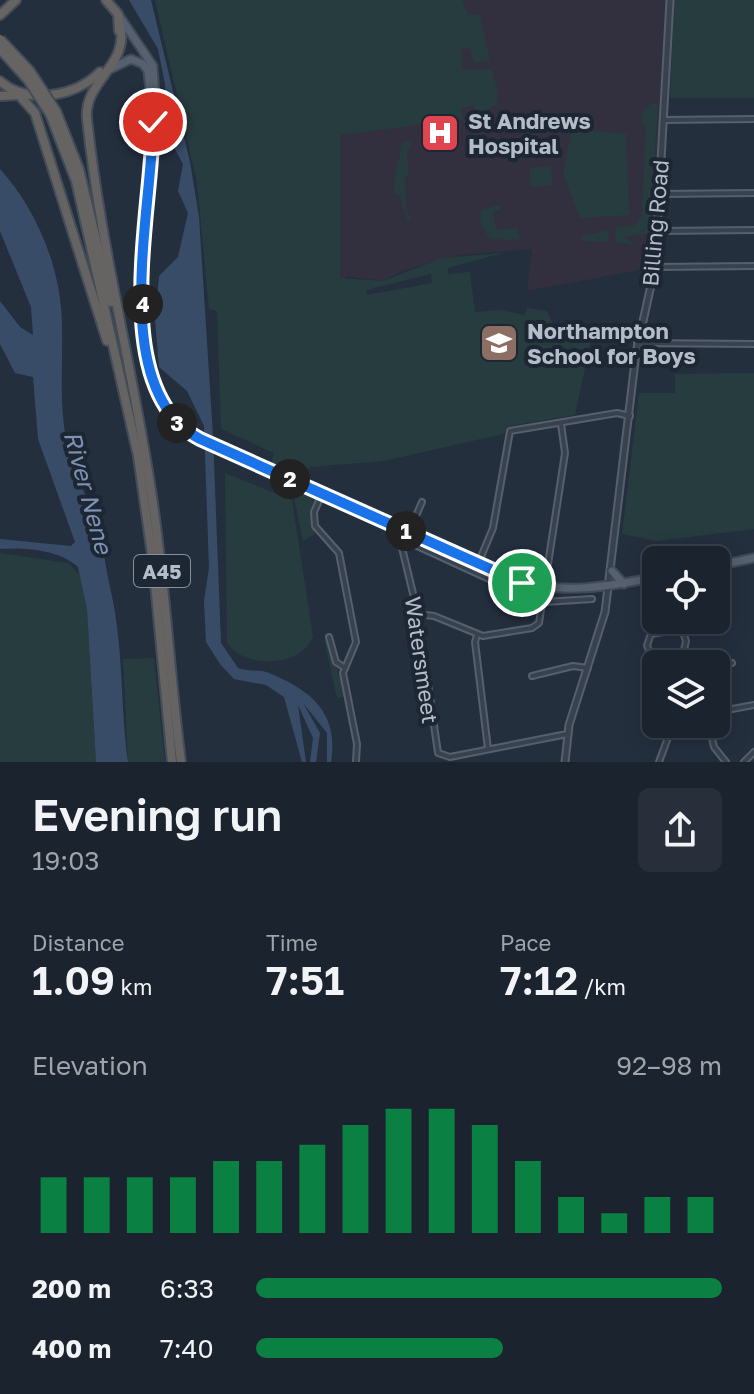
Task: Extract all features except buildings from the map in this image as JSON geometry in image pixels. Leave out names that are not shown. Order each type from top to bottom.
[{"type":"highway","points":[[0,4],[14,0]]},
{"type":"highway","points":[[0,15],[14,0]]},
{"type":"highway","points":[[106,0],[117,13],[122,48],[89,96],[87,113],[130,381]]},
{"type":"highway","points":[[0,96],[63,91],[97,75],[115,51],[120,26]]},
{"type":"highway","name":"A45","points":[[0,39],[30,71],[53,112],[83,181],[130,381],[160,549],[181,762]]},
{"type":"highway","name":"A45","points":[[0,49],[53,112],[76,181],[138,456],[150,536],[172,762]]},
{"type":"highway","points":[[0,81],[20,95],[35,113],[119,372]]},
{"type":"main road","points":[[115,0],[117,13],[153,66],[143,269],[149,369],[163,406],[183,429],[406,536],[478,564],[545,596],[642,580]]},
{"type":"main road","points":[[97,75],[131,59],[145,65],[153,112]]},
{"type":"main road","points":[[730,563],[754,558]]},
{"type":"main road","points":[[612,571],[624,584]]},
{"type":"street","name":"Billing Road","points":[[565,762],[567,734],[588,668],[612,571],[637,343],[655,267],[670,0]]},
{"type":"street","points":[[663,120],[754,119]]},
{"type":"street","points":[[660,194],[754,193]]},
{"type":"street","points":[[658,231],[754,230]]},
{"type":"street","points":[[655,267],[754,266]]},
{"type":"street","points":[[637,343],[754,344]]},
{"type":"street","points":[[478,564],[493,528],[508,433],[617,413],[630,416]]},
{"type":"street","points":[[418,614],[434,616],[477,635],[537,626],[545,596],[565,453],[561,424]]},
{"type":"street","points":[[322,494],[314,512],[315,526],[339,553],[356,642],[356,650],[345,668],[343,679],[357,744],[356,762]]},
{"type":"street","points":[[422,502],[406,536],[511,589],[545,596],[592,599]]},
{"type":"street","name":"Watersmeet","points":[[406,536],[402,550],[418,614],[435,748],[446,757],[567,734]]},
{"type":"street","points":[[649,650],[651,634],[682,629],[686,641],[684,650]]},
{"type":"street","points":[[477,635],[475,642],[488,749]]},
{"type":"street","points":[[329,637],[336,662],[345,668]]},
{"type":"street","points":[[532,676],[573,666],[588,668]]},
{"type":"street","points":[[730,709],[754,705]]},
{"type":"street","points":[[659,762],[667,738]]},
{"type":"street","points":[[713,738],[716,751],[726,762]]},
{"type":"street","points":[[744,762],[754,752]]},
{"type":"shaded area","name":"St Andrews Hospital","points":[[171,0],[666,0],[650,268],[527,291],[532,249],[458,255],[404,270],[383,281],[348,276],[332,282]]},
{"type":"green space","points":[[155,0],[462,0],[469,15],[480,15],[490,60],[474,63],[470,48],[461,49],[463,70],[492,69],[498,95],[496,105],[474,117],[474,105],[462,108],[463,120],[457,119],[456,114],[436,119],[435,123],[340,135],[340,278],[383,281],[442,258],[503,253],[448,268],[448,274],[470,272],[475,312],[500,310],[525,315],[527,308],[547,311],[552,323],[592,336],[575,415],[509,426],[503,434],[384,461],[310,467],[302,477],[271,464],[274,453],[221,429],[217,311],[209,309],[197,183]],"holes":[[[431,274],[432,283],[367,295],[366,290]]]},
{"type":"green space","points":[[674,0],[754,0],[754,98],[670,98]]},
{"type":"green space","points":[[652,103],[658,104],[650,233],[623,237],[636,244],[615,243],[616,227],[634,226],[642,216],[646,127],[641,122],[643,111]]},
{"type":"green space","points":[[572,129],[626,134],[629,215],[580,218],[563,174]]},
{"type":"green space","points":[[412,141],[407,154],[409,175],[405,176],[406,207],[411,220],[407,221],[400,195],[394,193],[394,186],[402,142]]},
{"type":"green space","points":[[551,166],[553,185],[531,187],[529,168]]},
{"type":"green space","points":[[501,205],[501,209],[493,211],[496,230],[517,228],[521,240],[490,239],[480,224],[481,210]]},
{"type":"green space","points":[[609,230],[608,242],[582,241],[582,236]]},
{"type":"green space","points":[[754,373],[754,529],[657,541],[622,534],[639,393],[675,393],[675,374]]},
{"type":"green space","points":[[225,473],[292,500],[313,636],[307,647],[286,659],[259,661],[235,651],[227,643]]},
{"type":"green space","points":[[291,483],[317,497],[311,517],[315,534],[303,541]]},
{"type":"green space","points":[[0,553],[68,563],[81,576],[87,609],[96,762],[0,762]]},
{"type":"green space","points":[[324,639],[333,657],[344,697],[337,698]]},
{"type":"green space","points":[[154,658],[165,762],[128,762],[123,659]]},
{"type":"water","points":[[129,0],[151,0],[190,162],[199,217],[213,436],[221,643],[238,668],[265,672],[284,680],[298,687],[319,706],[331,730],[331,762],[327,762],[327,733],[303,703],[320,733],[316,762],[310,762],[313,738],[298,705],[306,762],[302,762],[284,697],[266,685],[234,679],[206,642],[204,601],[209,568],[204,426],[187,391],[159,367],[155,319],[159,276],[178,257],[188,213],[178,191],[183,164],[166,133],[165,84],[158,49]]},
{"type":"water","points":[[0,169],[36,221],[57,282],[61,303],[62,397],[66,440],[103,550],[120,656],[128,762],[96,762],[87,609],[78,567],[51,553],[19,548],[0,549],[0,539],[71,546],[75,542],[38,439],[33,377],[15,373],[0,344],[0,301],[20,327],[33,335],[31,307],[0,231]]},
{"type":"place","name":"St Andrews Hospital","points":[[440,133]]},
{"type":"place","name":"Northampton School for Boys","points":[[499,343]]},
{"type":"route","points":[[153,122],[143,300],[150,376],[159,400],[171,417],[200,439],[522,583]]},
{"type":"water label","name":"River Nene","points":[[89,492]]}]
